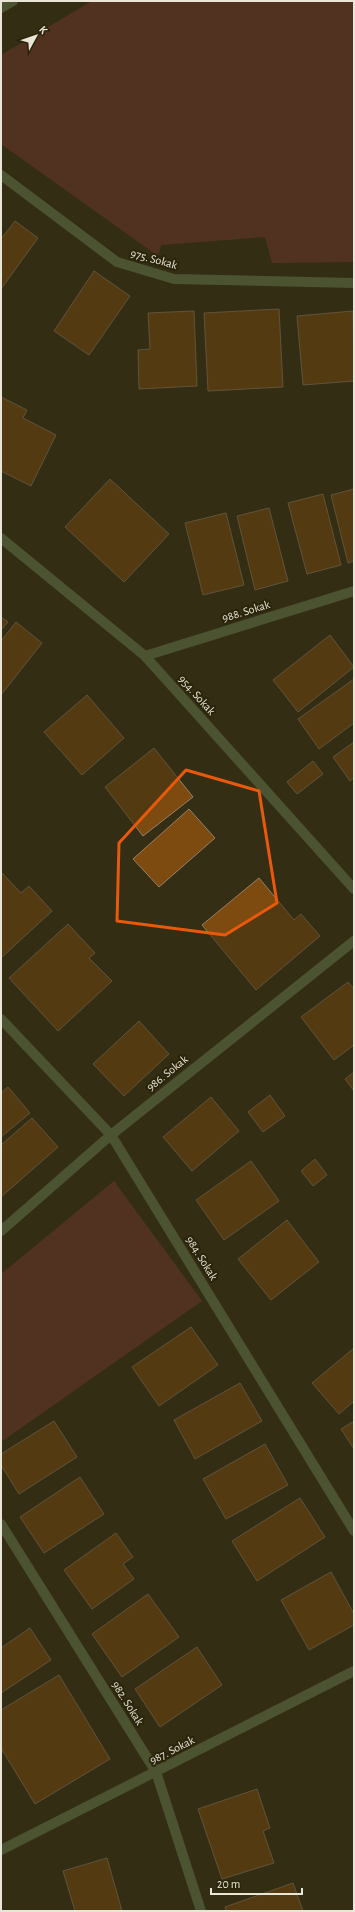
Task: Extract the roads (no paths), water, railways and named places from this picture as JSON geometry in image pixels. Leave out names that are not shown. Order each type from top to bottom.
[{"type":"street","points":[[1,8],[13,1]]},
{"type":"street","name":"975. Sokak","points":[[1,175],[117,262],[174,279],[354,283]]},
{"type":"street","name":"954. Sokak","points":[[1,538],[145,656],[354,889]]},
{"type":"street","name":"988. Sokak","points":[[145,656],[354,592]]},
{"type":"street","name":"986. Sokak","points":[[1,1231],[111,1135],[354,941]]},
{"type":"street","name":"984. Sokak","points":[[1,1019],[111,1135],[354,1530]]},
{"type":"street","name":"982. Sokak","points":[[1,1524],[156,1772],[201,1911]]},
{"type":"street","name":"987. Sokak","points":[[1,1850],[354,1671]]}]
